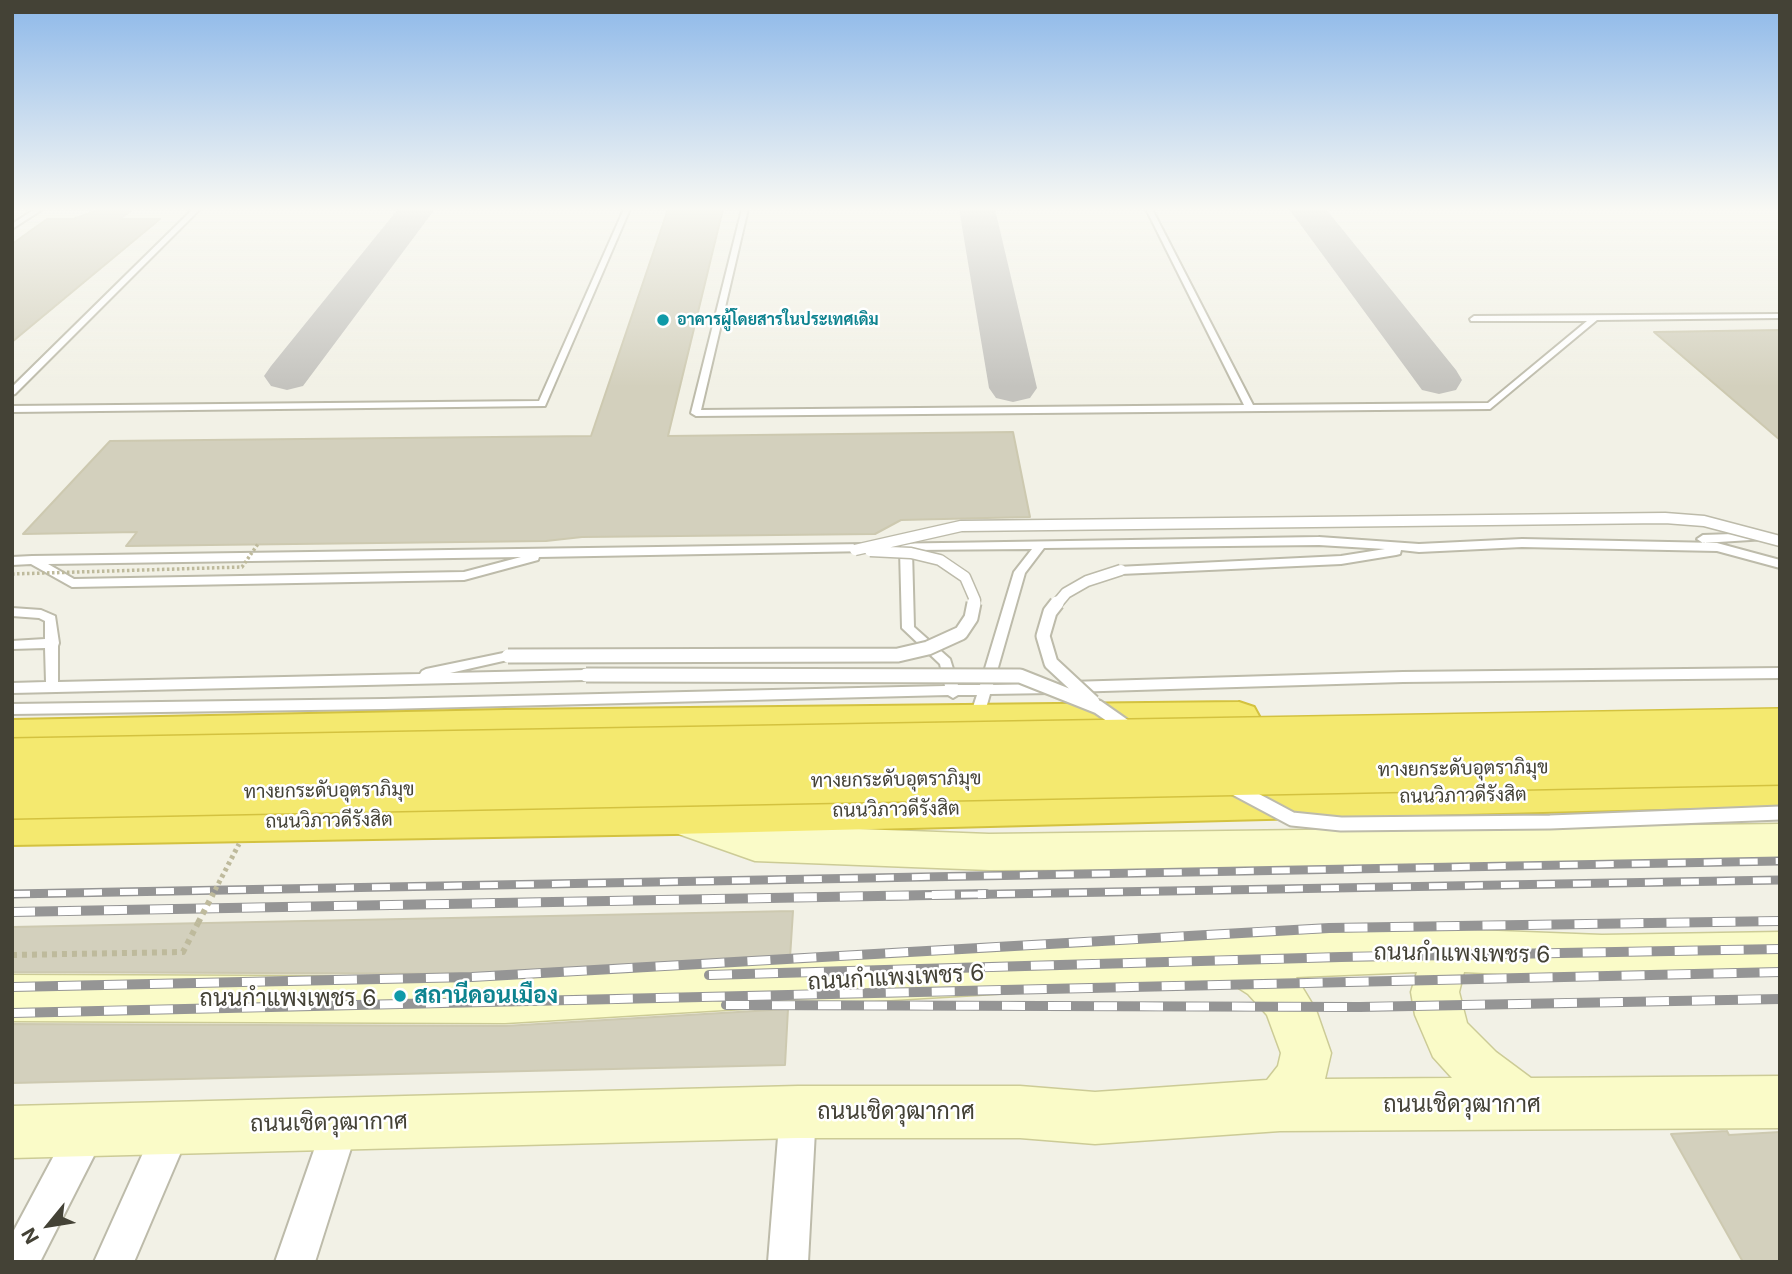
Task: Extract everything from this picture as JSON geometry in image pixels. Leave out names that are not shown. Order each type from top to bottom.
[{"type":"highway","points":[[12,736],[972,702],[1780,715]]},
{"type":"highway","name":"ทางยกระดับอุตราภิมุข","points":[[12,760],[1780,730]]},
{"type":"highway","name":"ทางยกระดับอุตราภิมุข","points":[[12,796],[1780,763]]},
{"type":"highway","name":"ถนนวิภาวดีรังสิต","points":[[12,826],[674,815],[1780,788]]},
{"type":"main road","points":[[674,815],[755,843],[989,852],[1264,851],[1780,842]]},
{"type":"main road","points":[[1446,950],[1435,992],[1439,1015],[1450,1040],[1478,1070],[1525,1105]]},
{"type":"main road","name":"ถนนกำแพงเพชร 6","points":[[12,999],[505,1000],[1232,958],[1446,950],[1602,957],[1780,953]]},
{"type":"main road","points":[[1232,958],[1265,978],[1284,999],[1300,1027],[1306,1053],[1300,1078],[1280,1105]]},
{"type":"main road","name":"ถนนเชิดวุฒากาศ","points":[[12,1132],[798,1112],[1020,1112],[1095,1118],[1280,1105],[1780,1102]]},
{"type":"street","points":[[788,1262],[798,1112]]},
{"type":"street","points":[[295,1262],[341,1123]]},
{"type":"street","points":[[114,1262],[174,1126]]},
{"type":"street","points":[[19,1262],[88,1129]]},
{"type":"lane","points":[[12,392],[137,268]]},
{"type":"lane","points":[[12,409],[542,404],[601,268]]},
{"type":"lane","points":[[731,268],[696,413],[1490,406],[1595,318]]},
{"type":"lane","points":[[1179,268],[1250,408]]},
{"type":"lane","points":[[1474,319],[1780,316]]},
{"type":"lane","points":[[855,550],[961,526],[1638,518],[1704,521],[1780,539]]},
{"type":"lane","points":[[1631,547],[1690,540],[1780,539]]},
{"type":"lane","points":[[12,561],[1319,541],[1419,548]]},
{"type":"lane","points":[[1098,707],[1051,663],[1044,636],[1050,612],[1066,593],[1087,581],[1121,570],[1341,560],[1419,548],[1522,543],[1717,547],[1780,564]]},
{"type":"lane","points":[[972,702],[1020,572],[1041,545]]},
{"type":"lane","points":[[906,547],[908,628],[946,662],[972,702]]},
{"type":"lane","points":[[32,560],[72,583],[177,582],[464,576],[542,555],[855,550],[911,553],[940,560],[965,577],[975,600],[971,618],[961,632],[928,649],[898,655],[508,656],[398,680]]},
{"type":"lane","points":[[12,612],[41,614],[51,619],[52,687]]},
{"type":"lane","points":[[12,645],[53,643]]},
{"type":"lane","points":[[12,709],[972,702],[1116,684],[1403,677],[1780,673]]},
{"type":"lane","points":[[12,688],[586,675],[1020,676],[1098,707],[1180,758],[1292,819],[1341,824],[1550,822],[1780,813]]},
{"type":"path","points":[[12,574],[242,567],[258,544]]},
{"type":"path","points":[[12,955],[183,952],[239,844]]},
{"type":"building","points":[[12,268],[100,268],[12,342]]},
{"type":"building","name":"อาคารผู้โดยสารในประเทศเดิม","points":[[648,268],[709,268],[668,436],[1013,432],[1030,517],[901,520],[875,534],[582,537],[546,541],[126,546],[137,532],[23,534],[110,441],[591,436]]},
{"type":"building","points":[[1780,330],[1780,440],[1654,332]]},
{"type":"building","points":[[793,911],[790,958],[505,974],[12,972],[12,927]]},
{"type":"building","points":[[788,1009],[785,1065],[12,1083],[12,1024],[505,1026]]},
{"type":"building","points":[[1727,1131],[1729,1135],[1780,1132],[1780,1262],[1743,1262],[1671,1134]]},
{"type":"taxiway","points":[[287,376],[371,268]]},
{"type":"taxiway","points":[[989,268],[1013,388]]},
{"type":"taxiway","points":[[1353,268],[1439,380]]},
{"type":"railway","points":[[12,894],[1780,861]]},
{"type":"railway","points":[[889,896],[1780,880]]},
{"type":"railway","points":[[12,912],[986,894]]},
{"type":"railway","points":[[12,987],[472,977],[1329,928],[1780,921]]},
{"type":"railway","points":[[709,975],[1341,957],[1780,949]]},
{"type":"railway","points":[[12,1013],[1780,972]]},
{"type":"railway","points":[[726,1005],[1360,1007],[1780,999]]},
{"type":"place","name":"อาคารผู้โดยสารในประเทศเดิม","points":[[663,320]]},
{"type":"place","name":"สถานีดอนเมือง","points":[[400,996]]}]
